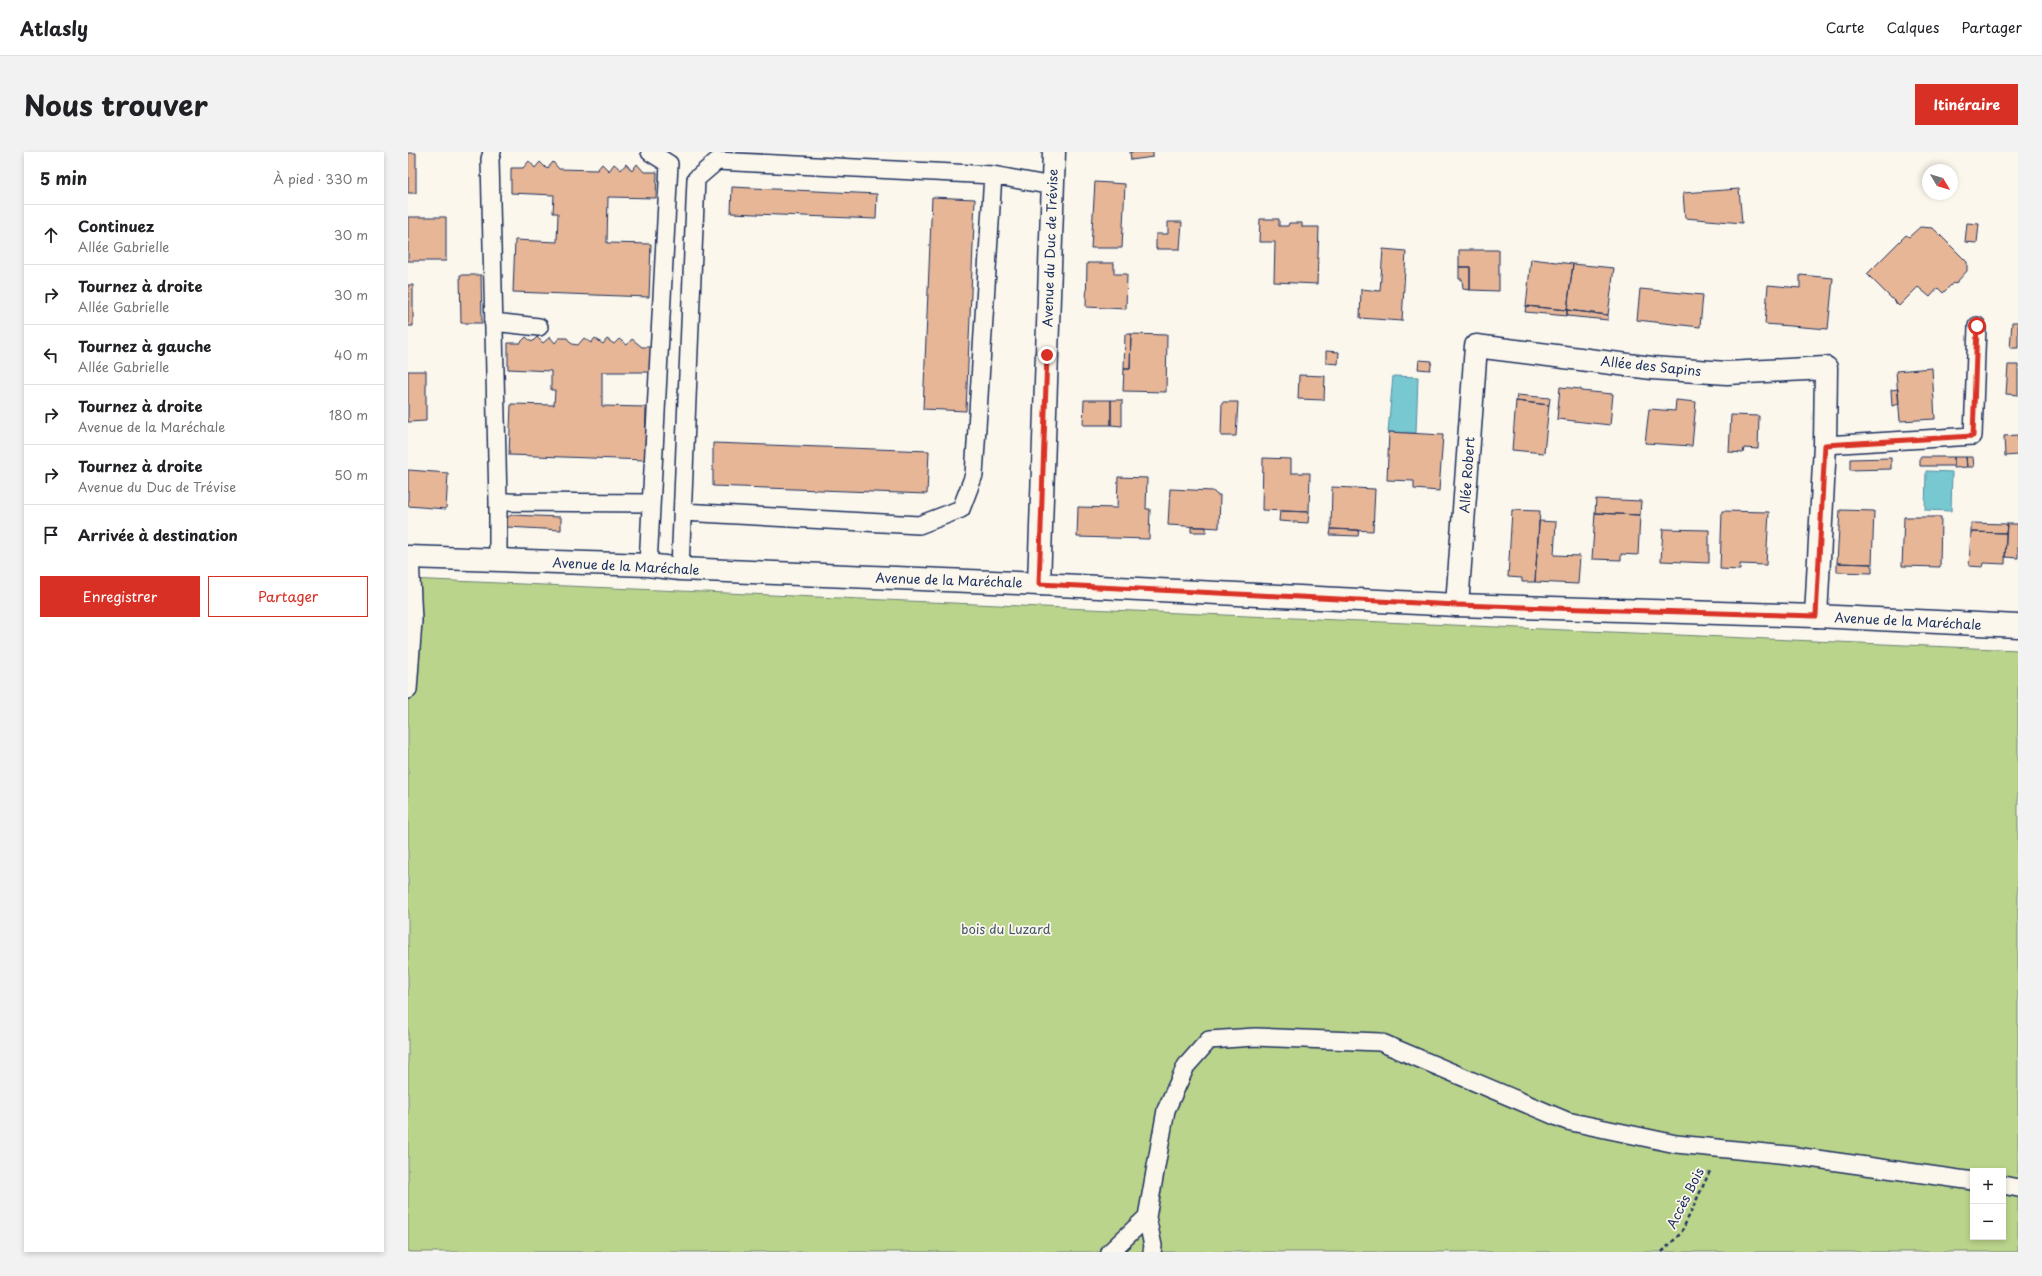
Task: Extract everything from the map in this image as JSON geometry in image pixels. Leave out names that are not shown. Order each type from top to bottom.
[{"type":"street","name":"Avenue du Duc de Trévise","points":[[1039,584],[1054,152]]},
{"type":"street","name":"Allée des Sapins","points":[[1476,346],[1652,368],[1727,373],[1826,368],[1825,445]]},
{"type":"street","name":"Allée Robert","points":[[1457,605],[1476,346]]},
{"type":"street","points":[[1816,616],[1825,445]]},
{"type":"street","name":"Avenue de la Maréchale","points":[[409,557],[648,565],[680,569],[1039,584],[1457,605],[1816,616],[2018,626]]},
{"type":"lane","points":[[492,152],[490,159],[498,560]]},
{"type":"lane","points":[[648,565],[669,164],[650,152]]},
{"type":"lane","points":[[680,569],[696,179],[717,161],[993,175],[1052,186]]},
{"type":"lane","points":[[682,512],[919,525],[961,510],[974,475],[993,175]]},
{"type":"lane","points":[[493,322],[539,327]]},
{"type":"lane","points":[[1825,445],[1973,436],[1977,326]]},
{"type":"lane","points":[[498,502],[651,503]]},
{"type":"lane","points":[[408,690],[413,621],[409,557]]},
{"type":"lane","points":[[1152,1252],[1153,1246],[1147,1217],[1166,1110],[1186,1066],[1209,1040],[1255,1037],[1380,1042],[1567,1121],[1676,1144],[1788,1156],[1970,1181]]},
{"type":"lane","points":[[2006,1186],[2018,1188]]},
{"type":"lane","points":[[1110,1252],[1147,1217]]},
{"type":"path","name":"Accès Bois","points":[[1662,1252],[1681,1233],[1720,1148]]},
{"type":"green space","name":"bois du Luzard","points":[[408,579],[2018,650],[2018,1252],[408,1252]]},
{"type":"water","points":[[1393,376],[1418,377],[1416,433],[1388,432]]},
{"type":"water","points":[[1926,471],[1952,472],[1951,511],[1925,510]]},
{"type":"building","points":[[1130,152],[1153,152],[1153,157],[1131,160]]},
{"type":"building","points":[[408,153],[416,153],[416,193],[408,193]]},
{"type":"building","points":[[529,161],[535,168],[540,162],[547,169],[553,162],[559,169],[597,170],[602,164],[609,171],[614,164],[621,170],[626,164],[632,171],[637,164],[644,172],[657,172],[656,198],[608,197],[607,243],[651,244],[649,297],[513,292],[515,240],[557,242],[558,213],[553,213],[554,195],[511,193],[511,168],[523,168]]},
{"type":"building","points":[[1095,182],[1125,184],[1122,248],[1091,248]]},
{"type":"building","points":[[732,187],[877,194],[876,219],[731,213]]},
{"type":"building","points":[[1739,189],[1742,223],[1685,218],[1683,193]]},
{"type":"building","points":[[932,197],[975,199],[966,411],[923,409]]},
{"type":"building","points":[[408,217],[446,217],[446,261],[408,261]]},
{"type":"building","points":[[1260,219],[1279,219],[1279,226],[1288,226],[1289,223],[1302,223],[1302,227],[1319,227],[1317,284],[1274,282],[1275,242],[1259,242]]},
{"type":"building","points":[[1168,222],[1182,222],[1180,249],[1156,249],[1156,234],[1168,234]]},
{"type":"building","points":[[1967,223],[1979,224],[1977,243],[1965,242]]},
{"type":"building","points":[[1920,227],[1933,228],[1967,262],[1967,271],[1955,284],[1953,283],[1943,293],[1938,288],[1930,297],[1918,287],[1899,306],[1867,274],[1906,235],[1909,237]]},
{"type":"building","points":[[1383,249],[1406,251],[1402,321],[1360,318],[1361,289],[1380,291]]},
{"type":"building","points":[[1459,250],[1499,250],[1499,291],[1470,290],[1470,267],[1459,267]]},
{"type":"building","points":[[1531,259],[1573,264],[1567,310],[1526,306]]},
{"type":"building","points":[[1087,263],[1114,263],[1114,274],[1127,274],[1126,309],[1086,307]]},
{"type":"building","points":[[1573,264],[1614,268],[1608,315],[1567,310]]},
{"type":"building","points":[[1459,267],[1470,267],[1470,290],[1463,289],[1462,279],[1459,279]]},
{"type":"building","points":[[460,275],[481,275],[482,323],[461,323]]},
{"type":"building","points":[[1800,275],[1833,278],[1828,329],[1765,324],[1768,285],[1800,288]]},
{"type":"building","points":[[408,285],[413,285],[413,326],[408,326]]},
{"type":"building","points":[[1640,289],[1703,295],[1700,327],[1637,320]]},
{"type":"building","points":[[1526,306],[1567,310],[1567,316],[1525,312]]},
{"type":"building","points":[[1567,310],[1608,315],[1608,320],[1567,316]]},
{"type":"building","points":[[2012,322],[2018,322],[2018,348],[2010,348]]},
{"type":"building","points":[[1125,334],[1131,334],[1130,369],[1124,369]]},
{"type":"building","points":[[1131,334],[1167,335],[1166,392],[1123,391],[1124,369],[1130,369]]},
{"type":"building","points":[[526,337],[532,342],[537,337],[543,343],[550,337],[555,343],[559,338],[567,338],[572,344],[578,345],[584,338],[591,343],[595,338],[603,344],[607,339],[614,344],[619,339],[627,345],[632,339],[642,347],[651,347],[651,372],[602,372],[602,406],[646,407],[645,460],[509,455],[511,404],[554,405],[555,390],[551,390],[551,371],[508,369],[508,343],[520,343]]},
{"type":"building","points":[[1326,351],[1339,352],[1338,364],[1326,363]]},
{"type":"building","points":[[1419,360],[1432,361],[1430,370],[1418,369]]},
{"type":"building","points":[[2008,365],[2018,365],[2018,395],[2006,394]]},
{"type":"building","points":[[1932,368],[1935,419],[1900,421],[1896,371]]},
{"type":"building","points":[[408,371],[426,371],[426,421],[408,422]]},
{"type":"building","points":[[1299,375],[1325,376],[1324,400],[1298,399]]},
{"type":"building","points":[[1560,387],[1581,389],[1581,391],[1613,394],[1610,425],[1557,419]]},
{"type":"building","points":[[1898,389],[1899,404],[1892,406],[1891,390]]},
{"type":"building","points":[[1517,395],[1550,398],[1549,405],[1516,401]]},
{"type":"building","points":[[1084,400],[1111,400],[1111,425],[1083,425]]},
{"type":"building","points":[[1111,400],[1122,400],[1122,426],[1111,425]]},
{"type":"building","points":[[1676,400],[1696,402],[1692,446],[1645,443],[1649,409],[1675,411]]},
{"type":"building","points":[[1516,401],[1549,405],[1544,453],[1512,450]]},
{"type":"building","points":[[1222,402],[1238,402],[1236,436],[1221,436]]},
{"type":"building","points":[[1731,415],[1759,416],[1758,449],[1744,448],[1743,453],[1729,452]]},
{"type":"building","points":[[1389,432],[1443,435],[1439,491],[1414,489],[1414,481],[1387,480]]},
{"type":"building","points":[[2018,435],[2018,455],[2005,456],[2004,436]]},
{"type":"building","points":[[713,443],[929,451],[927,494],[713,486]]},
{"type":"building","points":[[1920,457],[1954,457],[1954,466],[1920,466]]},
{"type":"building","points":[[1954,457],[1966,457],[1967,467],[1954,468]]},
{"type":"building","points":[[1966,457],[1973,457],[1974,467],[1967,467]]},
{"type":"building","points":[[1263,458],[1291,459],[1291,473],[1310,473],[1309,512],[1262,510]]},
{"type":"building","points":[[1891,458],[1891,469],[1850,470],[1850,459]]},
{"type":"building","points":[[408,470],[448,473],[446,509],[408,506]]},
{"type":"building","points":[[1118,477],[1147,478],[1146,509],[1150,509],[1149,539],[1077,537],[1078,507],[1117,508]]},
{"type":"building","points":[[1332,487],[1375,489],[1373,531],[1331,529]]},
{"type":"building","points":[[1170,489],[1213,491],[1217,495],[1220,495],[1219,528],[1168,525]]},
{"type":"building","points":[[1596,499],[1641,501],[1640,515],[1595,513]]},
{"type":"building","points":[[1512,510],[1540,511],[1535,582],[1522,582],[1522,578],[1508,577]]},
{"type":"building","points":[[1840,510],[1874,511],[1872,564],[1837,563]]},
{"type":"building","points":[[1280,511],[1309,512],[1308,523],[1279,521]]},
{"type":"building","points":[[1722,511],[1769,512],[1766,565],[1740,564],[1740,570],[1720,569]]},
{"type":"building","points":[[1595,513],[1640,515],[1638,555],[1621,554],[1621,560],[1592,559]]},
{"type":"building","points":[[511,515],[561,517],[561,530],[507,527],[507,518]]},
{"type":"building","points":[[1904,517],[1941,517],[1940,567],[1902,566]]},
{"type":"building","points":[[1539,521],[1556,522],[1554,555],[1580,556],[1578,584],[1535,582]]},
{"type":"building","points":[[1971,523],[2007,524],[2006,533],[1971,532]]},
{"type":"building","points":[[2007,524],[2018,524],[2018,558],[2005,557]]},
{"type":"building","points":[[1191,527],[1206,527],[1206,532],[1191,532]]},
{"type":"building","points":[[1331,529],[1359,530],[1358,536],[1330,535]]},
{"type":"building","points":[[1663,529],[1709,530],[1709,563],[1661,561]]},
{"type":"building","points":[[1971,532],[2006,533],[2005,564],[1984,563],[1983,567],[1969,566]]},
{"type":"building","points":[[1837,563],[1872,564],[1872,573],[1837,572]]},
{"type":"route","points":[[1047,355],[1039,584],[1457,605],[1816,616],[1825,445],[1973,436],[1977,326]]}]
